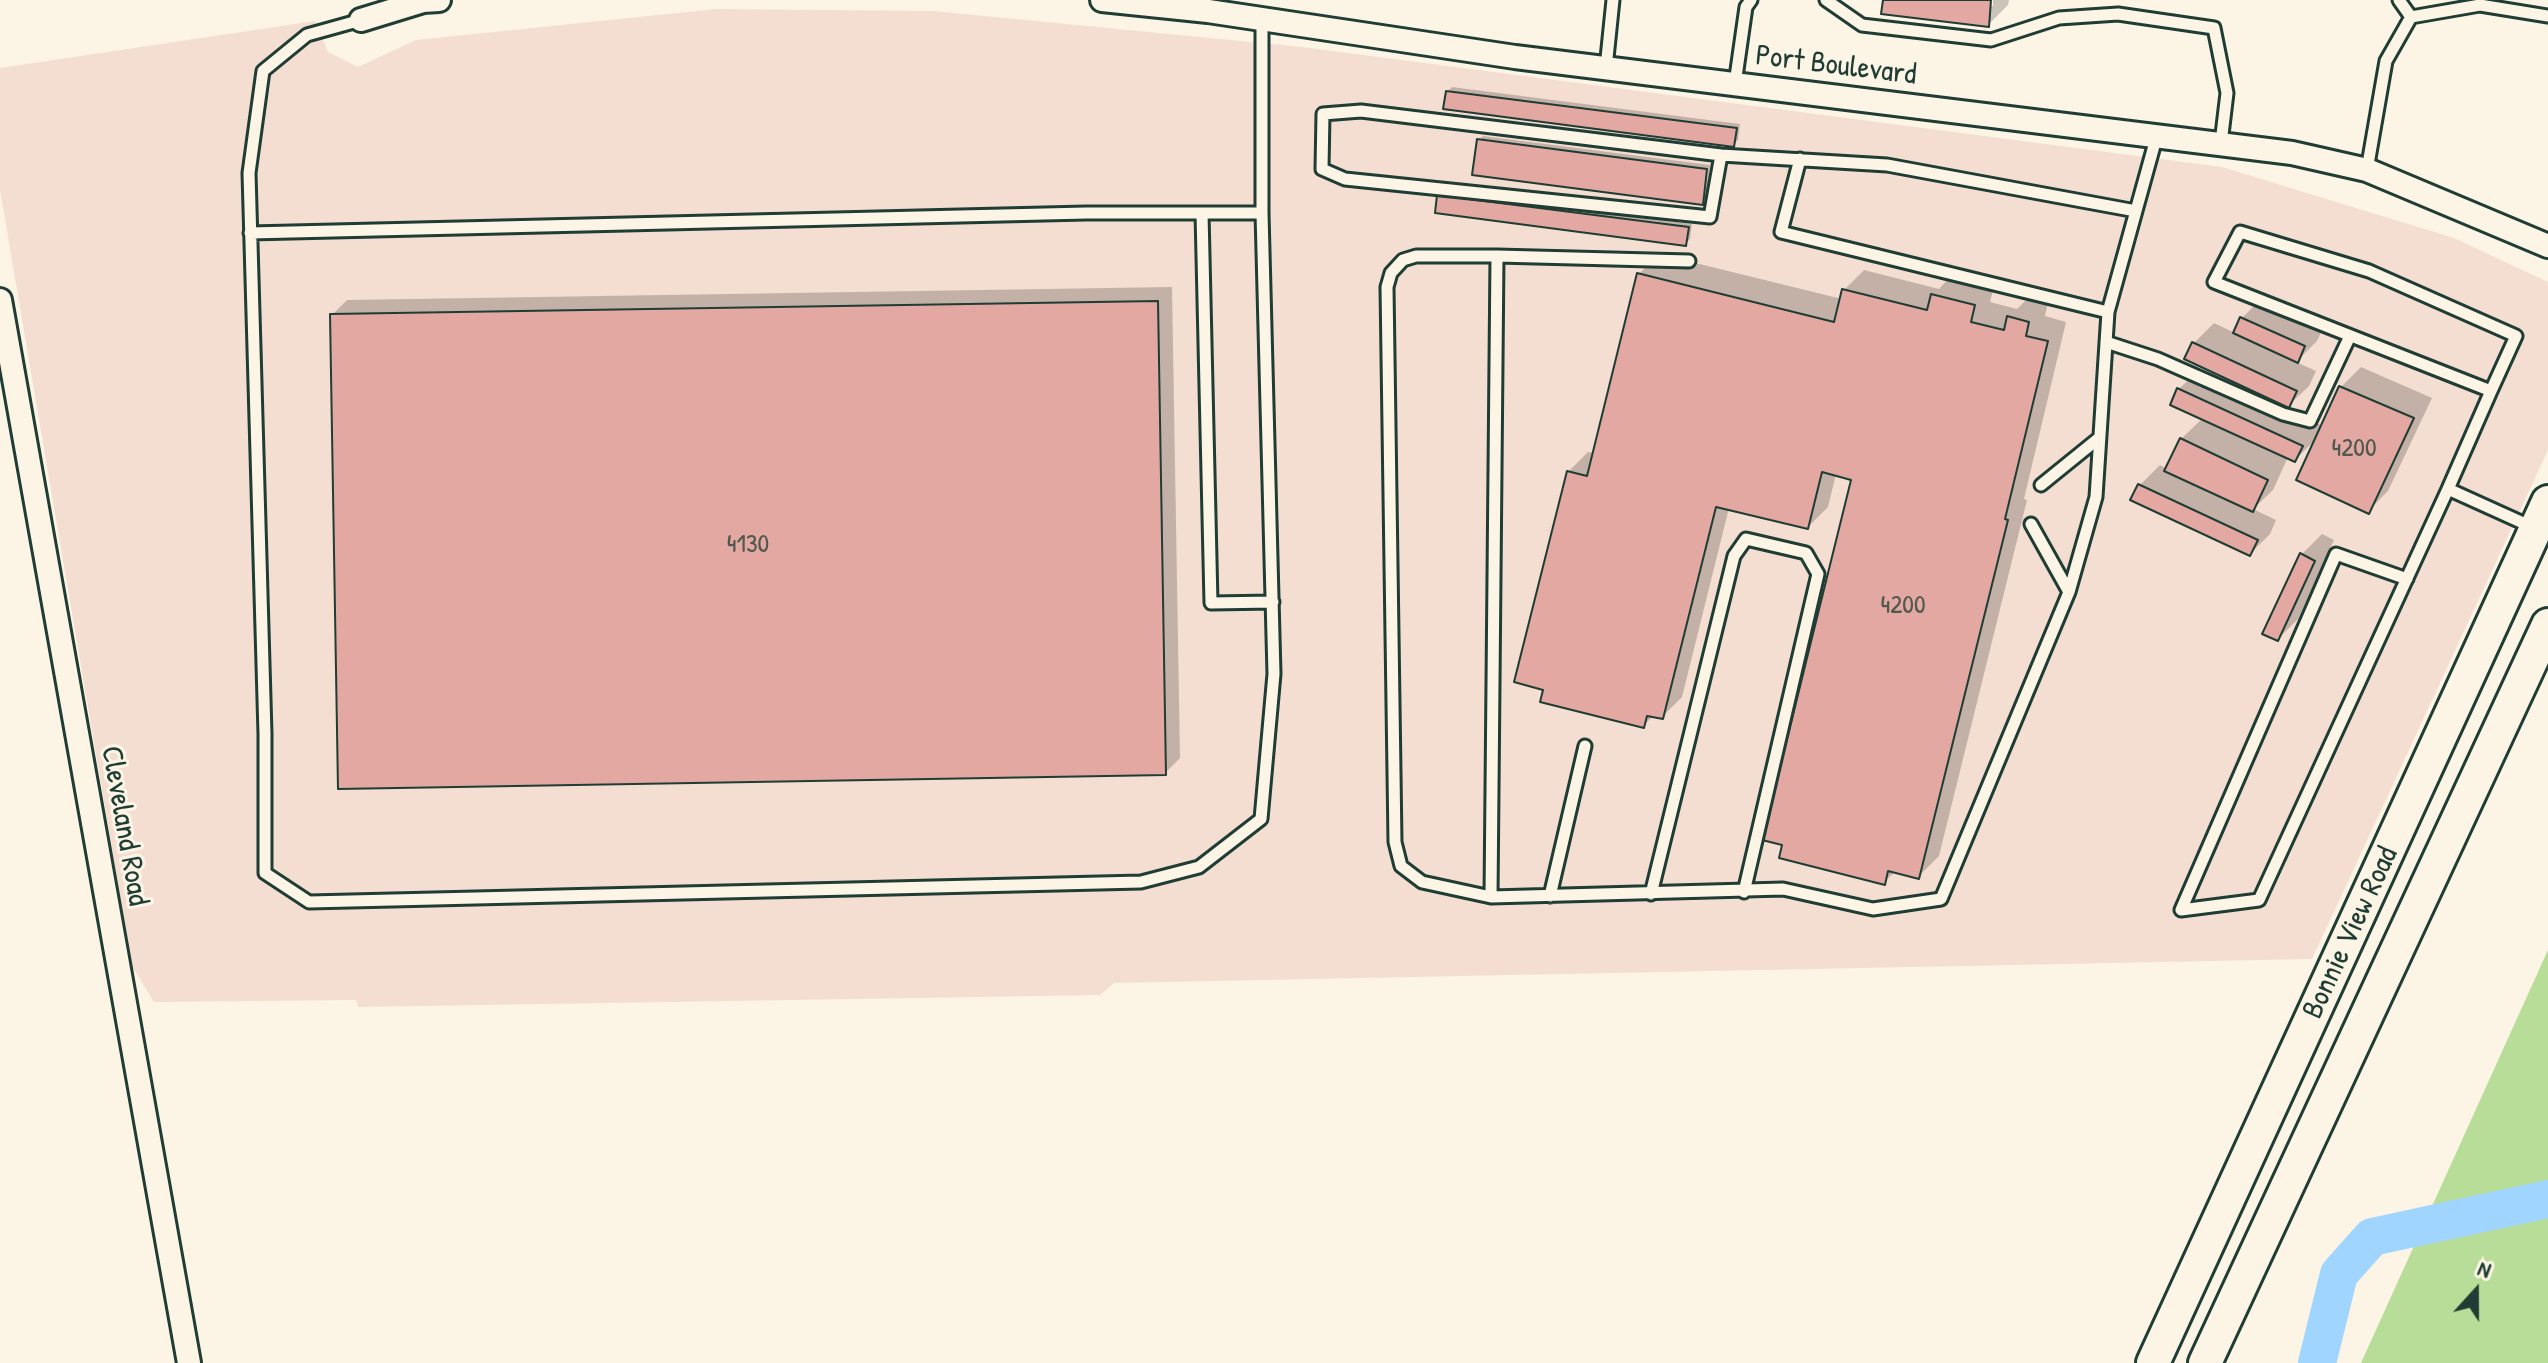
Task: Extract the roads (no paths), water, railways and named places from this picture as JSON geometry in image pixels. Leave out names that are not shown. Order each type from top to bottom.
[{"type":"main road","name":"Bonnie View Road","points":[[2153,1363],[2542,515]]},
{"type":"main road","name":"Bonnie View Road","points":[[2205,1363],[2548,625]]},
{"type":"street","points":[[361,20],[423,1],[439,0]]},
{"type":"street","name":"Port Boulevard","points":[[1102,0],[1606,68],[2221,143],[2367,170],[2548,246]]},
{"type":"street","name":"Cleveland Road","points":[[0,300],[189,1363]]},
{"type":"lane","points":[[1606,68],[1613,0]]},
{"type":"lane","points":[[1735,84],[1746,7],[1751,0]]},
{"type":"lane","points":[[1826,0],[1862,25],[1991,40],[2059,18],[2118,14],[2214,28],[2227,93],[2221,143]]},
{"type":"lane","points":[[2399,0],[2411,17]]},
{"type":"lane","points":[[2367,170],[2386,61],[2411,17],[2480,2],[2548,16]]},
{"type":"lane","points":[[361,20],[307,35],[263,71],[249,173],[265,734],[265,873],[309,902],[1141,882],[1199,867],[1261,819],[1274,674],[1262,213],[1262,20]]},
{"type":"lane","points":[[1721,155],[1710,217],[1345,179],[1322,169],[1323,114],[1361,111],[1721,155],[1887,165],[2136,211]]},
{"type":"lane","points":[[1689,261],[1416,256],[1403,260],[1391,273],[1387,287],[1395,842],[1401,866],[1422,882],[1491,897],[1783,889],[1873,909],[1941,899],[2069,592],[2096,497],[2108,312],[2157,135]]},
{"type":"lane","points":[[1800,159],[1781,232],[2108,312]]},
{"type":"lane","points":[[1202,213],[1211,603],[1273,602]]},
{"type":"lane","points":[[250,233],[1262,213]]},
{"type":"lane","points":[[2407,579],[2336,554],[2181,910],[2259,900],[2407,579],[2516,336],[2369,271],[2240,232],[2214,282],[2491,391]]},
{"type":"lane","points":[[1491,897],[1497,256]]},
{"type":"lane","points":[[2106,342],[2171,364],[2286,415],[2310,421],[2350,336]]},
{"type":"lane","points":[[2041,485],[2099,438]]},
{"type":"lane","points":[[2448,489],[2542,515]]},
{"type":"lane","points":[[2031,524],[2069,592]]},
{"type":"lane","points":[[1651,894],[1734,556],[1746,539],[1806,553],[1818,574],[1744,892]]},
{"type":"lane","points":[[1550,896],[1585,746]]},
{"type":"waterway","points":[[2317,1363],[2339,1274],[2372,1237],[2548,1199]]}]
